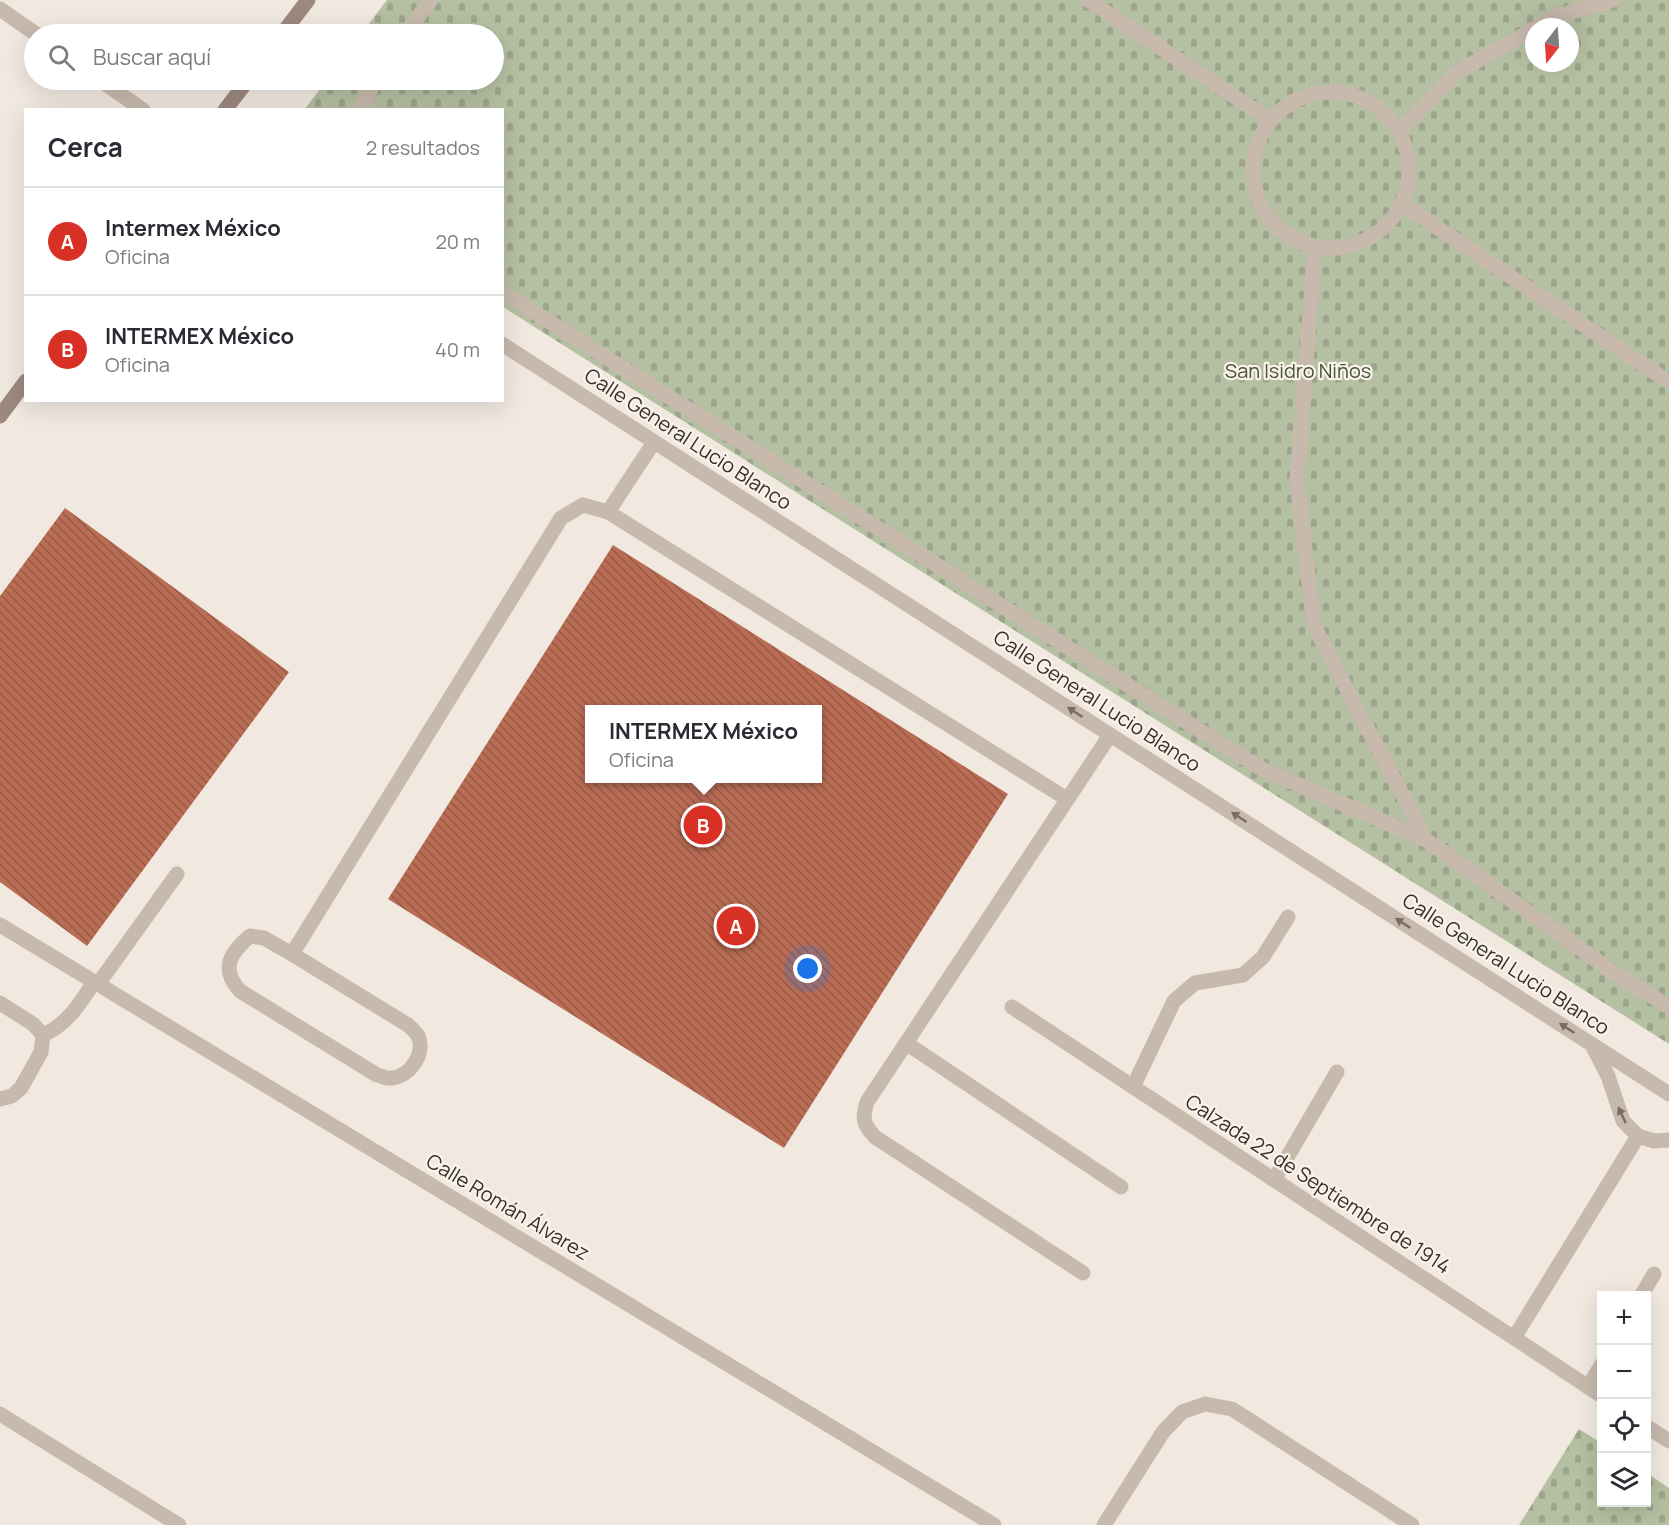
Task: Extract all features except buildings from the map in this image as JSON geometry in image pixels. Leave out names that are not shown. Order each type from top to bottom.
[{"type":"street","points":[[290,24],[308,0]]},
{"type":"street","points":[[413,24],[431,0]]},
{"type":"street","points":[[1088,0],[1270,120]]},
{"type":"street","points":[[1554,18],[1613,0]]},
{"type":"street","points":[[0,9],[24,26]]},
{"type":"street","points":[[1399,132],[1457,72],[1525,34]]},
{"type":"street","points":[[114,90],[140,108]]},
{"type":"street","points":[[227,108],[240,90]]},
{"type":"street","points":[[362,108],[370,90]]},
{"type":"street","points":[[1337,92],[1362,99],[1383,112],[1399,132],[1408,155],[1409,180],[1402,204],[1387,225],[1366,241],[1341,248],[1315,247],[1290,237],[1269,220],[1256,197],[1252,170],[1256,143],[1270,120],[1296,100],[1312,94],[1337,92]]},
{"type":"street","points":[[1402,204],[1669,382]]},
{"type":"street","points":[[1315,247],[1297,480],[1314,626],[1426,840]]},
{"type":"street","points":[[504,293],[1260,768],[1426,840],[1616,974],[1669,1007]]},
{"type":"street","name":"Calle General Lucio Blanco","points":[[504,345],[1669,1094]]},
{"type":"street","points":[[0,416],[24,384]]},
{"type":"street","points":[[608,512],[654,442]]},
{"type":"street","points":[[292,954],[561,518],[583,504],[608,512],[1067,799]]},
{"type":"street","points":[[1083,1273],[874,1137],[866,1127],[863,1114],[867,1102],[1110,735]]},
{"type":"street","points":[[0,1099],[12,1096],[21,1088],[41,1052],[44,1035],[63,1023],[72,1014],[177,874]]},
{"type":"street","points":[[1133,1087],[1174,1001],[1195,983],[1243,975],[1263,957],[1288,917]]},
{"type":"street","name":"Calle Román Álvarez","points":[[0,925],[994,1525]]},
{"type":"street","points":[[250,936],[264,938],[292,954],[408,1025],[417,1035],[420,1047],[417,1059],[403,1076],[390,1079],[378,1075],[240,991],[231,981],[228,969],[232,956],[250,936]]},
{"type":"street","points":[[0,1003],[33,1024],[44,1035]]},
{"type":"street","name":"Calzada 22 de Septiembre de 1914","points":[[1012,1007],[1597,1393]]},
{"type":"street","points":[[906,1043],[1121,1187]]},
{"type":"street","points":[[1592,1045],[1608,1076],[1623,1121],[1638,1136],[1654,1141],[1669,1140]]},
{"type":"street","points":[[1274,1180],[1337,1072]]},
{"type":"street","points":[[1514,1338],[1638,1136]]},
{"type":"street","points":[[1644,1291],[1654,1274]]},
{"type":"street","points":[[1588,1387],[1597,1372]]},
{"type":"street","points":[[1104,1525],[1163,1432],[1182,1412],[1205,1404],[1232,1409],[1412,1525]]},
{"type":"street","points":[[0,1414],[179,1525]]},
{"type":"street","points":[[1651,1429],[1669,1440]]},
{"type":"green space","name":"San Isidro Niños","points":[[387,0],[1669,0],[1669,1044],[504,308],[504,108],[306,108],[319,90],[504,90],[504,24],[369,24]]},
{"type":"green space","points":[[1579,1429],[1597,1440],[1597,1507],[1651,1507],[1651,1476],[1669,1488],[1669,1525],[1519,1525]]},
{"type":"place","name":"INTERMEX México","points":[[703,825]]},
{"type":"place","name":"Intermex México","points":[[736,926]]}]
